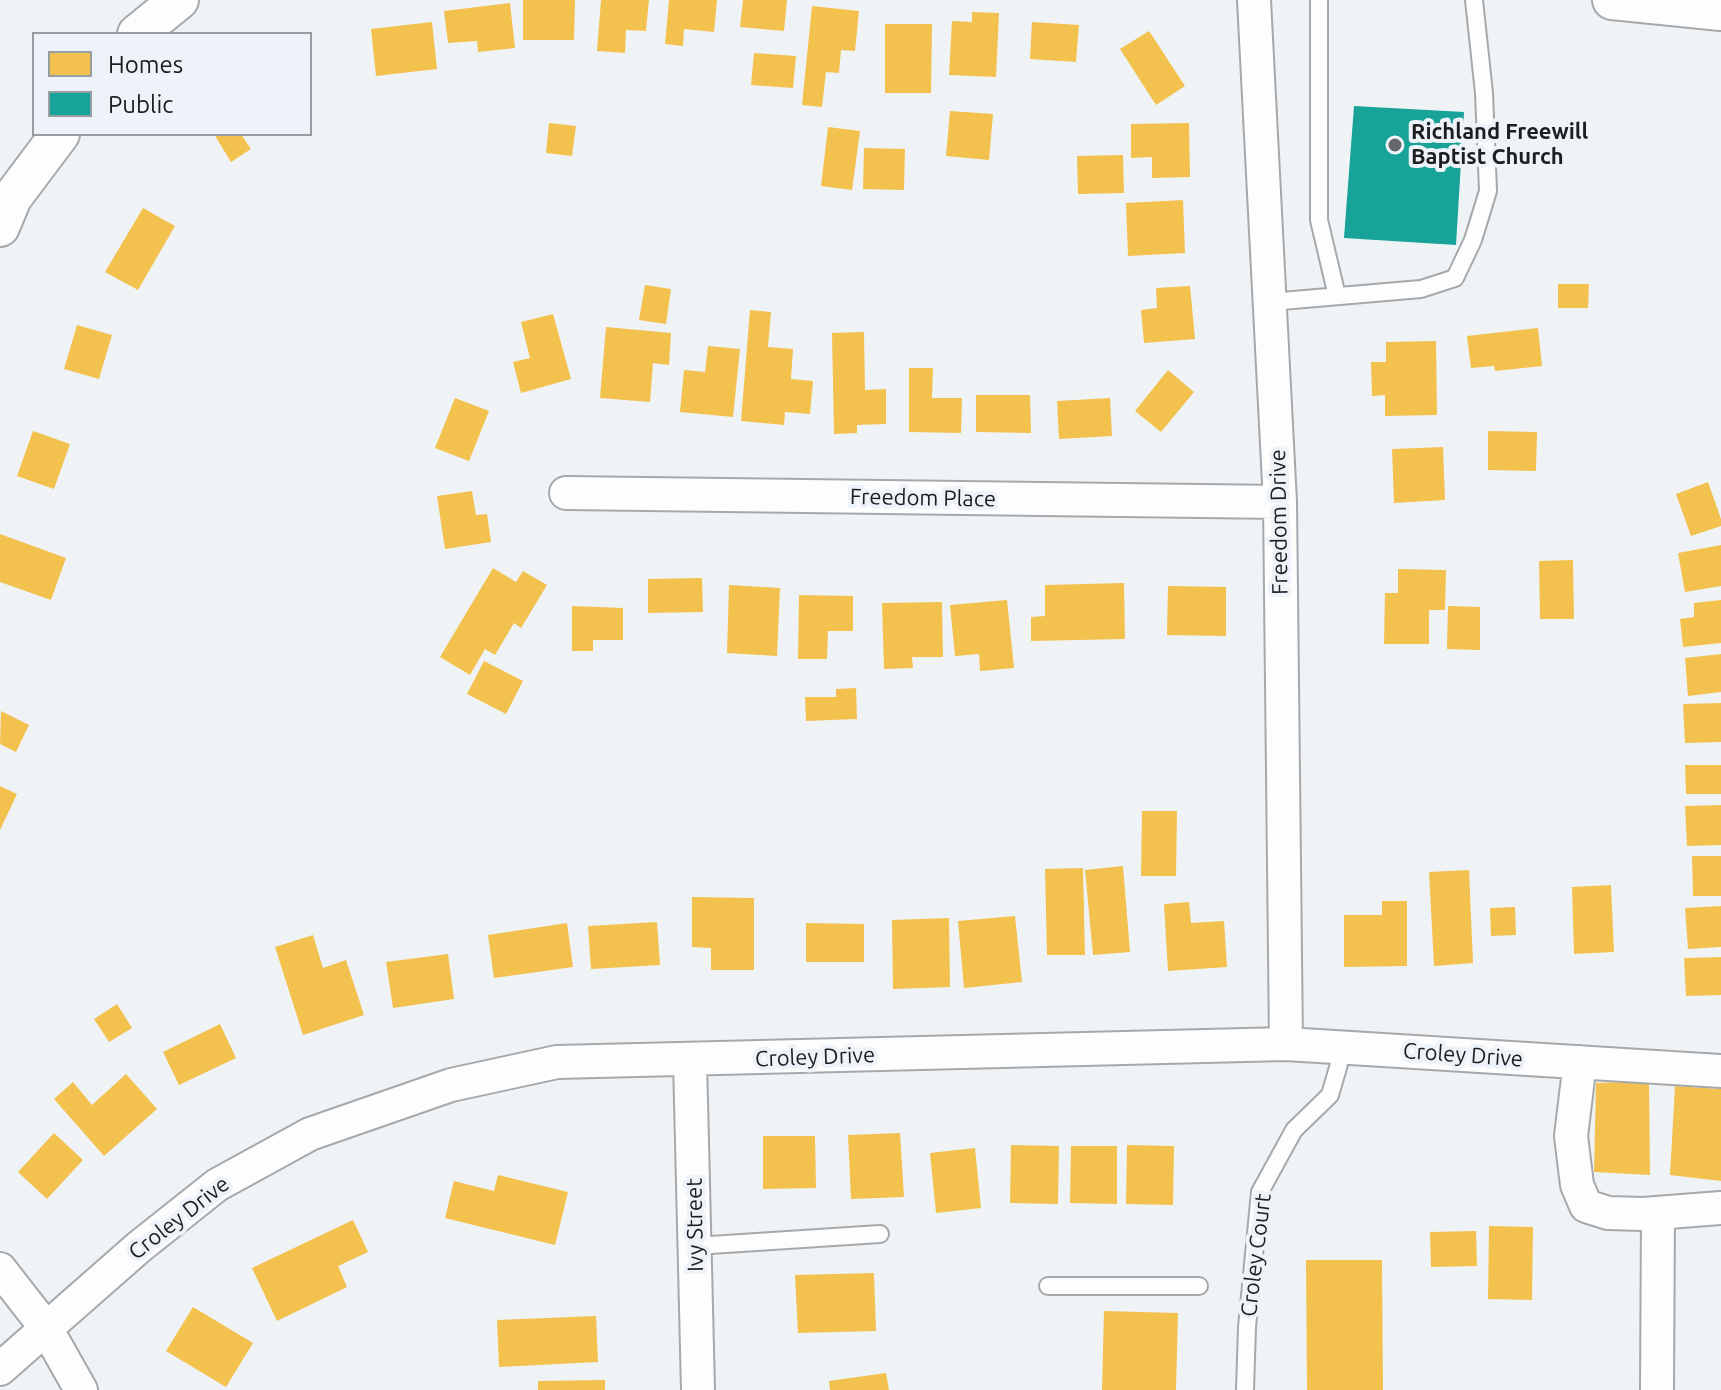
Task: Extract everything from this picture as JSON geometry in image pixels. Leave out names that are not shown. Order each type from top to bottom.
[{"type":"street","points":[[139,32],[179,0]]},
{"type":"street","name":"Freedom Drive","points":[[1254,0],[1280,502],[1286,1044]]},
{"type":"street","points":[[1612,0],[1721,11]]},
{"type":"street","points":[[0,227],[12,198],[58,136]]},
{"type":"street","name":"Freedom Place","points":[[566,493],[1280,502]]},
{"type":"street","name":"Croley Drive","points":[[0,1369],[139,1247],[217,1185],[310,1134],[451,1085],[557,1062],[1286,1044],[1721,1071]]},
{"type":"street","name":"Ivy Street","points":[[690,1060],[698,1390]]},
{"type":"street","points":[[1580,1062],[1571,1136],[1577,1185],[1586,1206],[1608,1213],[1721,1208]]},
{"type":"street","points":[[1657,1390],[1658,1213]]},
{"type":"street","points":[[0,1269],[46,1328],[81,1390]]},
{"type":"lane","points":[[1319,0],[1319,220],[1337,296]]},
{"type":"lane","points":[[1270,302],[1421,289],[1455,278],[1473,240],[1488,191],[1484,93],[1474,0]]},
{"type":"lane","name":"Croley Court","points":[[1245,1390],[1247,1327],[1260,1192],[1294,1130],[1330,1095],[1339,1064],[1339,1047]]},
{"type":"lane","points":[[695,1246],[880,1234]]},
{"type":"lane","points":[[1048,1286],[1199,1286]]},
{"type":"building: Homes","points":[[523,0],[575,0],[574,40],[523,40]]},
{"type":"building: Homes","points":[[601,0],[649,0],[646,31],[626,30],[625,53],[597,51]]},
{"type":"building: Homes","points":[[669,0],[717,0],[714,32],[684,29],[683,46],[665,44]]},
{"type":"building: Homes","points":[[743,0],[787,0],[784,31],[740,27]]},
{"type":"building: Homes","points":[[510,3],[515,48],[478,52],[477,41],[448,43],[444,11]]},
{"type":"building: Homes","points":[[812,6],[859,11],[855,51],[841,50],[839,73],[826,72],[822,107],[802,105]]},
{"type":"building: Homes","points":[[972,12],[999,13],[996,77],[949,75],[952,21],[972,22]]},
{"type":"building: Homes","points":[[432,22],[437,69],[376,76],[371,29]]},
{"type":"building: Homes","points":[[1032,22],[1079,25],[1076,62],[1030,59]]},
{"type":"building: Homes","points":[[885,24],[932,24],[931,93],[885,93]]},
{"type":"building: Homes","points":[[1149,31],[1185,86],[1156,105],[1120,49]]},
{"type":"building: Homes","points":[[754,53],[796,56],[793,88],[751,85]]},
{"type":"building: Homes","points":[[950,111],[993,114],[989,160],[946,156]]},
{"type":"building: Homes","points":[[549,123],[576,126],[572,156],[546,153]]},
{"type":"building: Homes","points":[[1189,123],[1190,177],[1152,178],[1152,157],[1131,158],[1131,124]]},
{"type":"building: Homes","points":[[828,127],[860,131],[852,190],[821,186]]},
{"type":"building: Homes","points":[[215,136],[242,136],[251,149],[231,162]]},
{"type":"building: Homes","points":[[864,148],[905,149],[904,190],[863,189]]},
{"type":"building: Homes","points":[[1123,155],[1124,193],[1078,194],[1077,156]]},
{"type":"building: Homes","points":[[1183,200],[1185,253],[1128,256],[1126,203]]},
{"type":"building: Homes","points":[[143,208],[175,226],[138,290],[105,272]]},
{"type":"building: Homes","points":[[1558,284],[1589,284],[1588,308],[1558,308]]},
{"type":"building: Homes","points":[[645,285],[671,289],[666,324],[639,320]]},
{"type":"building: Homes","points":[[1190,286],[1195,339],[1144,343],[1141,310],[1157,308],[1156,288]]},
{"type":"building: Homes","points":[[750,310],[771,312],[768,347],[793,349],[791,379],[813,381],[810,414],[785,412],[784,425],[741,421]]},
{"type":"building: Homes","points":[[553,314],[571,379],[521,393],[513,362],[530,358],[521,322]]},
{"type":"building: Homes","points":[[77,325],[112,335],[99,379],[64,369]]},
{"type":"building: Homes","points":[[606,327],[671,333],[669,365],[653,363],[650,402],[600,398]]},
{"type":"building: Homes","points":[[1538,328],[1542,366],[1495,371],[1494,366],[1471,368],[1467,336]]},
{"type":"building: Homes","points":[[864,332],[865,390],[886,389],[886,424],[857,425],[857,433],[834,434],[832,333]]},
{"type":"building: Homes","points":[[1436,341],[1437,415],[1385,416],[1385,395],[1372,396],[1371,362],[1386,362],[1386,342]]},
{"type":"building: Homes","points":[[708,346],[740,349],[733,417],[680,412],[684,370],[705,372]]},
{"type":"building: Homes","points":[[909,368],[933,368],[932,398],[962,398],[961,433],[909,432]]},
{"type":"building: Homes","points":[[1168,370],[1194,392],[1161,432],[1135,411]]},
{"type":"building: Homes","points":[[976,395],[1030,395],[1031,433],[976,432]]},
{"type":"building: Homes","points":[[455,398],[489,411],[469,461],[435,448]]},
{"type":"building: Homes","points":[[1110,398],[1112,436],[1059,439],[1057,401]]},
{"type":"building: Homes","points":[[33,431],[70,444],[54,489],[17,476]]},
{"type":"building: Homes","points":[[1488,431],[1537,432],[1536,471],[1488,470]]},
{"type":"building: Homes","points":[[1443,447],[1445,500],[1394,503],[1392,449]]},
{"type":"building: Homes","points":[[1708,482],[1721,526],[1691,536],[1676,494]]},
{"type":"building: Homes","points":[[472,491],[476,515],[487,514],[491,542],[445,549],[437,496]]},
{"type":"building: Homes","points":[[0,534],[66,558],[51,600],[0,582]]},
{"type":"building: Homes","points":[[1721,545],[1721,586],[1685,592],[1678,553]]},
{"type":"building: Homes","points":[[1573,560],[1574,619],[1540,619],[1539,561]]},
{"type":"building: Homes","points":[[493,568],[516,582],[523,571],[547,585],[521,628],[514,623],[495,655],[485,649],[470,675],[440,657]]},
{"type":"building: Homes","points":[[1398,569],[1446,570],[1445,610],[1429,610],[1429,644],[1384,644],[1385,593],[1398,593]]},
{"type":"building: Homes","points":[[702,578],[703,612],[648,613],[648,579]]},
{"type":"building: Homes","points":[[1124,583],[1125,639],[1031,641],[1031,617],[1045,616],[1045,585]]},
{"type":"building: Homes","points":[[729,585],[780,588],[777,656],[727,653]]},
{"type":"building: Homes","points":[[1168,586],[1226,587],[1226,636],[1167,635]]},
{"type":"building: Homes","points":[[799,595],[853,596],[853,631],[828,631],[827,659],[798,659]]},
{"type":"building: Homes","points":[[1007,600],[1014,668],[980,671],[979,654],[955,656],[950,605]]},
{"type":"building: Homes","points":[[1721,600],[1721,643],[1683,647],[1680,619],[1694,617],[1694,603]]},
{"type":"building: Homes","points":[[942,602],[943,657],[912,657],[913,668],[884,669],[882,603]]},
{"type":"building: Homes","points":[[572,606],[623,608],[623,640],[593,640],[593,651],[572,651]]},
{"type":"building: Homes","points":[[1448,606],[1480,607],[1480,650],[1447,649]]},
{"type":"building: Homes","points":[[1721,654],[1721,692],[1688,696],[1685,658]]},
{"type":"building: Homes","points":[[484,661],[523,681],[506,714],[467,694]]},
{"type":"building: Homes","points":[[856,688],[857,719],[806,721],[805,697],[836,697],[836,689]]},
{"type":"building: Homes","points":[[1721,703],[1721,742],[1685,743],[1683,704]]},
{"type":"building: Homes","points":[[1,711],[29,725],[16,752],[0,744]]},
{"type":"building: Homes","points":[[1685,765],[1721,765],[1721,794],[1686,794]]},
{"type":"building: Homes","points":[[0,786],[17,794],[0,830]]},
{"type":"building: Homes","points":[[1721,805],[1721,845],[1687,846],[1685,806]]},
{"type":"building: Homes","points":[[1142,811],[1177,811],[1176,876],[1141,876]]},
{"type":"building: Homes","points":[[1692,856],[1721,856],[1721,896],[1693,896]]},
{"type":"building: Homes","points":[[1123,866],[1130,952],[1093,955],[1085,870]]},
{"type":"building: Homes","points":[[1083,868],[1085,955],[1047,955],[1045,869]]},
{"type":"building: Homes","points":[[1469,870],[1473,963],[1434,966],[1429,872]]},
{"type":"building: Homes","points":[[1611,885],[1614,952],[1574,954],[1572,887]]},
{"type":"building: Homes","points":[[692,897],[754,898],[754,970],[711,970],[711,948],[692,947]]},
{"type":"building: Homes","points":[[1382,901],[1407,901],[1407,966],[1344,967],[1344,915],[1382,915]]},
{"type":"building: Homes","points":[[1189,902],[1191,923],[1224,921],[1227,967],[1168,971],[1164,904]]},
{"type":"building: Homes","points":[[1721,906],[1721,947],[1688,949],[1685,908]]},
{"type":"building: Homes","points":[[1515,907],[1516,935],[1491,936],[1490,908]]},
{"type":"building: Homes","points":[[1015,916],[1022,982],[964,988],[958,921]]},
{"type":"building: Homes","points":[[949,918],[950,987],[893,989],[892,920]]},
{"type":"building: Homes","points":[[657,922],[660,965],[591,969],[588,926]]},
{"type":"building: Homes","points":[[567,923],[573,967],[494,978],[488,935]]},
{"type":"building: Homes","points":[[806,923],[864,924],[864,962],[806,962]]},
{"type":"building: Homes","points":[[313,935],[323,968],[346,960],[364,1015],[303,1035],[275,947]]},
{"type":"building: Homes","points":[[448,954],[454,999],[393,1008],[386,962]]},
{"type":"building: Homes","points":[[1721,957],[1721,995],[1686,996],[1684,958]]},
{"type":"building: Homes","points":[[117,1004],[132,1028],[109,1042],[94,1019]]},
{"type":"building: Homes","points":[[220,1024],[236,1058],[179,1085],[163,1052]]},
{"type":"building: Homes","points":[[126,1074],[157,1109],[104,1156],[54,1099],[73,1082],[92,1105]]},
{"type":"building: Homes","points":[[1649,1081],[1650,1175],[1594,1172],[1596,1083]]},
{"type":"building: Homes","points":[[1675,1086],[1721,1089],[1721,1181],[1670,1175]]},
{"type":"building: Homes","points":[[54,1133],[83,1160],[47,1199],[18,1172]]},
{"type":"building: Homes","points":[[900,1133],[904,1197],[851,1199],[848,1135]]},
{"type":"building: Homes","points":[[763,1136],[815,1136],[816,1188],[763,1189]]},
{"type":"building: Homes","points":[[1011,1145],[1059,1146],[1058,1204],[1010,1203]]},
{"type":"building: Homes","points":[[1127,1145],[1174,1146],[1173,1205],[1126,1204]]},
{"type":"building: Homes","points":[[1071,1146],[1117,1146],[1117,1204],[1070,1203]]},
{"type":"building: Homes","points":[[975,1148],[981,1208],[936,1213],[930,1153]]},
{"type":"building: Homes","points":[[498,1175],[568,1192],[555,1245],[445,1218],[454,1181],[494,1191]]},
{"type":"building: Homes","points":[[353,1220],[368,1252],[338,1266],[347,1287],[277,1321],[252,1268]]},
{"type":"building: Homes","points":[[1489,1226],[1533,1227],[1532,1300],[1488,1299]]},
{"type":"building: Homes","points":[[1476,1231],[1477,1266],[1431,1267],[1430,1232]]},
{"type":"building: Homes","points":[[1306,1260],[1382,1260],[1383,1390],[1307,1390]]},
{"type":"building: Homes","points":[[874,1273],[876,1331],[798,1333],[795,1275]]},
{"type":"building: Homes","points":[[193,1307],[253,1343],[226,1387],[166,1351]]},
{"type":"building: Homes","points":[[1104,1311],[1178,1313],[1176,1390],[1102,1390]]},
{"type":"building: Homes","points":[[596,1316],[598,1362],[499,1367],[497,1320]]},
{"type":"building: Homes","points":[[886,1373],[889,1390],[830,1390],[829,1381]]},
{"type":"building: Homes","points":[[605,1380],[605,1390],[538,1390],[538,1381]]},
{"type":"building: Public","points":[[1354,106],[1464,112],[1456,245],[1344,238]]},
{"type":"place","name":"Richland Freewill Baptist Church","points":[[1395,145]]}]
